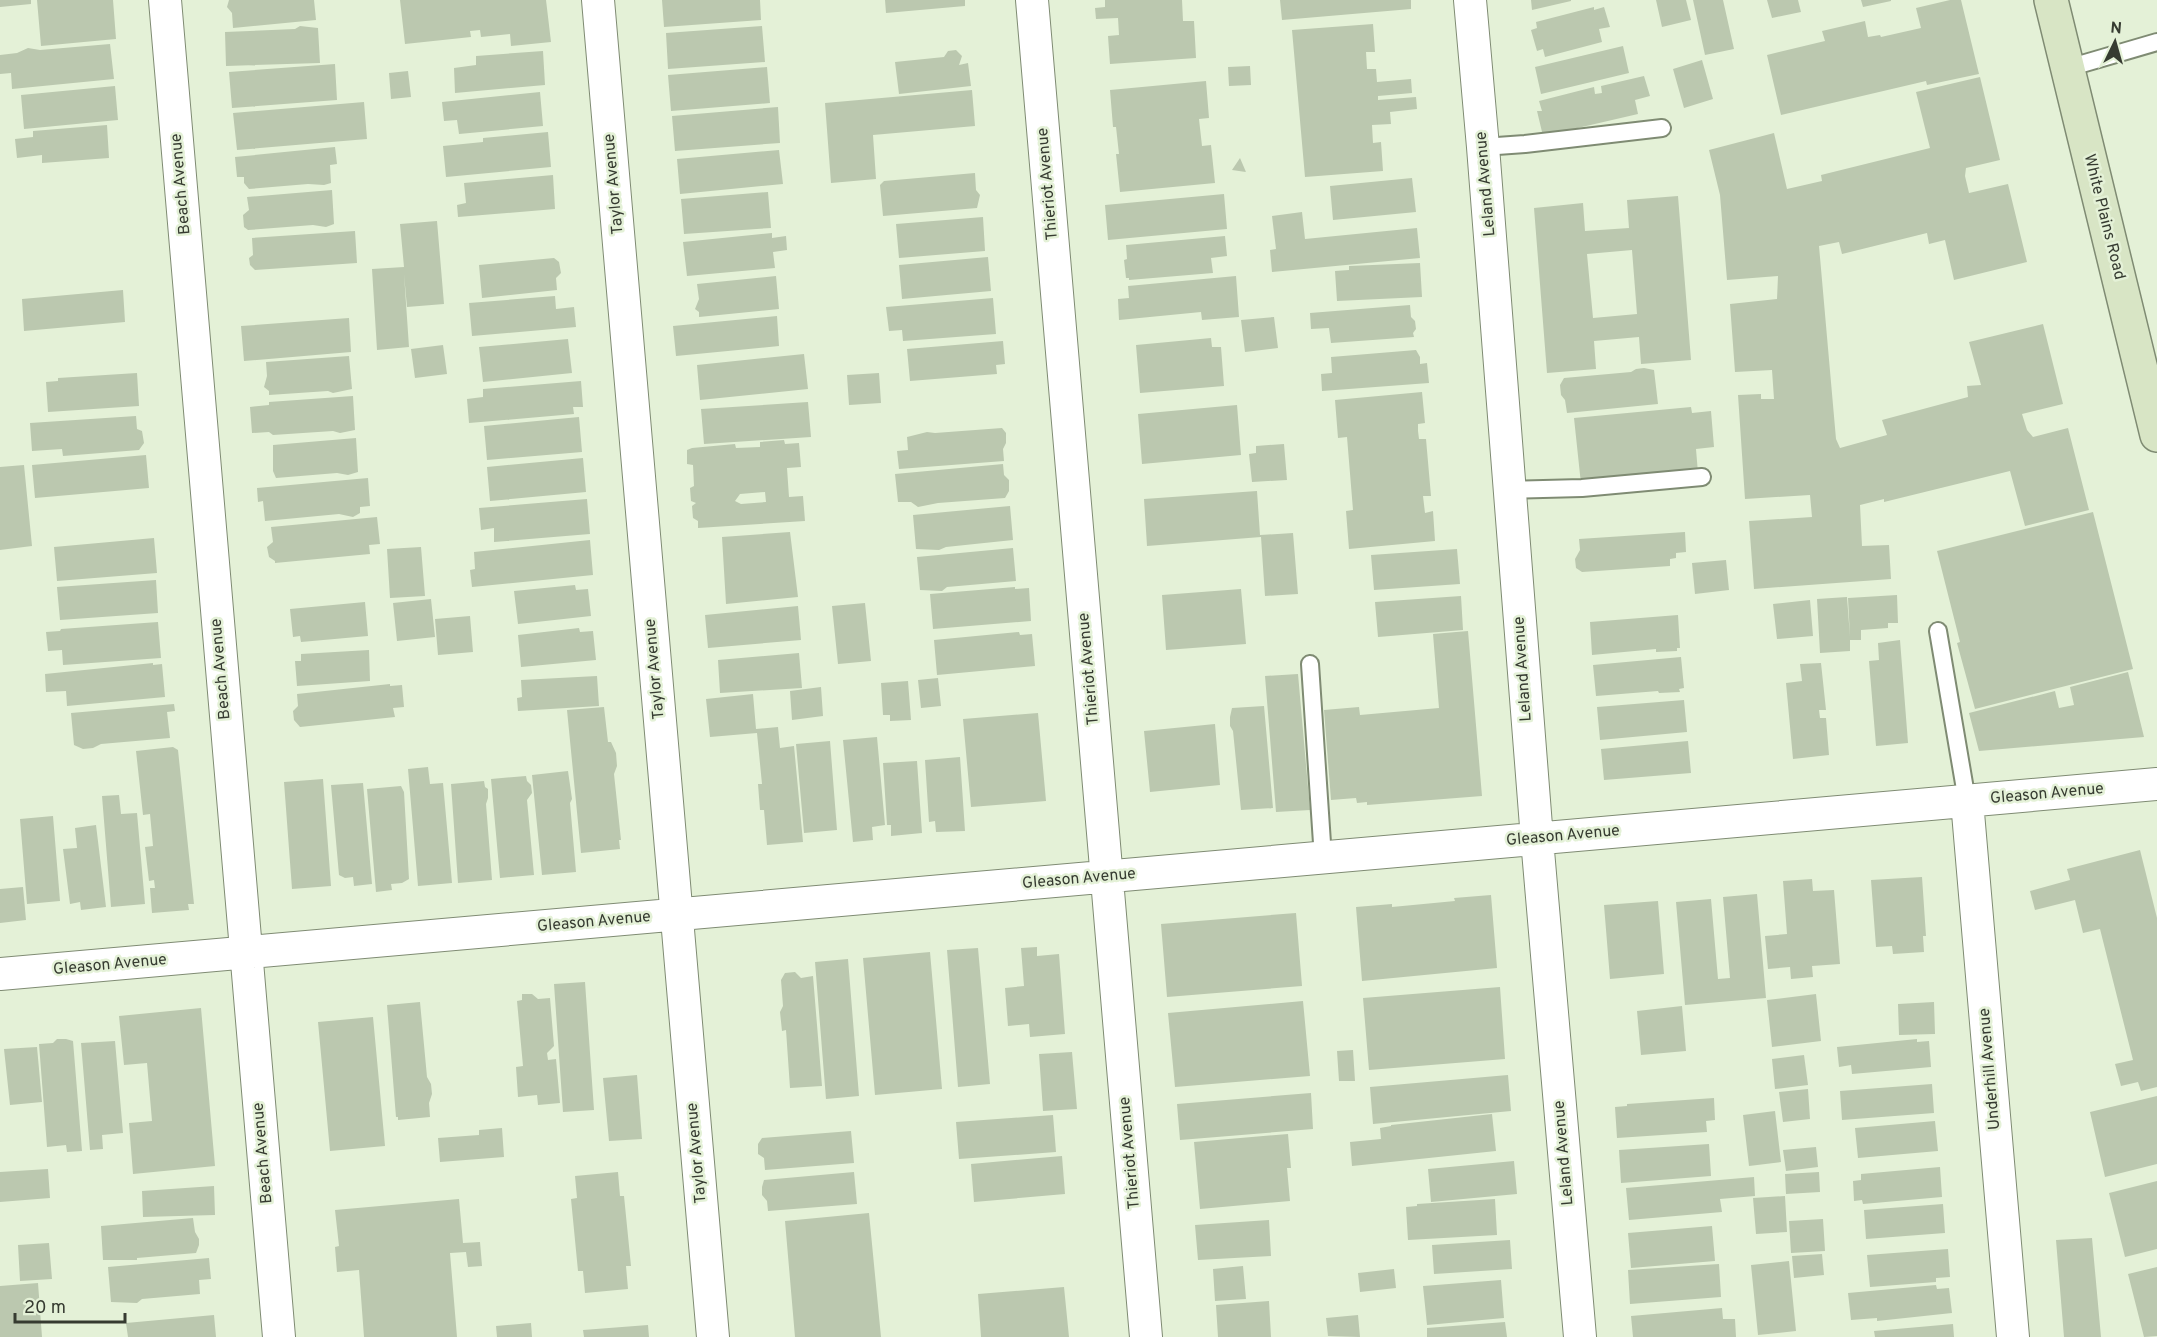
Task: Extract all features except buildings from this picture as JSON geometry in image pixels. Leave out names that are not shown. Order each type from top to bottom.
[{"type":"main road","name":"White Plains Road","points":[[2051,0],[2157,435]]},
{"type":"street","name":"Beach Avenue","points":[[165,0],[279,1337]]},
{"type":"street","name":"Taylor Avenue","points":[[598,0],[713,1337]]},
{"type":"street","name":"Thieriot Avenue","points":[[1032,0],[1146,1337]]},
{"type":"street","name":"Leland Avenue","points":[[1470,0],[1537,839],[1580,1337]]},
{"type":"street","name":"Gleason Avenue","points":[[0,974],[2157,784]]},
{"type":"street","name":"Underhill Avenue","points":[[1967,801],[2013,1337]]},
{"type":"lane","points":[[2068,68],[2157,42]]},
{"type":"lane","points":[[1483,147],[1662,129]]},
{"type":"lane","points":[[1510,490],[1582,488],[1702,477]]},
{"type":"lane","points":[[1938,631],[1967,801]]},
{"type":"lane","points":[[1310,664],[1323,858]]}]
